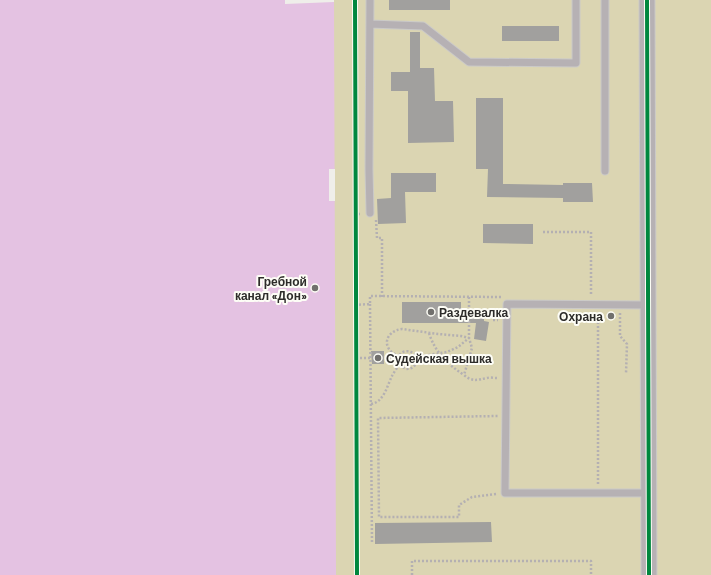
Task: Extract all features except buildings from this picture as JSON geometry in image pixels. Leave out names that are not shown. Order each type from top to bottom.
[{"type":"street","points":[[647,0],[649,575]]},
{"type":"lane","points":[[370,0],[370,213]]},
{"type":"lane","points":[[370,24],[423,26],[468,62],[576,63],[576,0]]},
{"type":"lane","points":[[605,0],[605,172]]},
{"type":"lane","points":[[648,305],[507,304],[505,493],[648,493]]},
{"type":"path","points":[[355,214],[370,213],[376,219],[377,238],[382,238],[382,296]]},
{"type":"path","points":[[543,232],[591,232],[591,296]]},
{"type":"path","points":[[372,543],[370,296],[507,296]]},
{"type":"path","points":[[584,296],[598,296],[598,493]]},
{"type":"path","points":[[464,375],[472,348],[469,338],[468,297]]},
{"type":"path","points":[[355,305],[370,304]]},
{"type":"path","points":[[620,304],[620,336],[627,344],[626,374]]},
{"type":"path","points":[[399,356],[393,354],[387,347],[386,343],[393,332],[402,328],[469,338]]},
{"type":"path","points":[[429,333],[438,353],[449,365],[468,379],[474,381],[487,378],[500,378]]},
{"type":"path","points":[[416,357],[438,353],[458,347],[469,338]]},
{"type":"path","points":[[371,404],[376,403],[383,396],[393,374],[399,365],[398,360],[402,352],[406,351],[414,354],[416,357]]},
{"type":"path","points":[[386,359],[391,357],[393,354]]},
{"type":"path","points":[[399,365],[406,369],[413,368],[416,357]]},
{"type":"path","points":[[356,358],[371,358]]},
{"type":"path","points":[[505,493],[472,497],[459,505],[459,517],[379,517],[378,418],[506,416]]},
{"type":"path","points":[[412,575],[412,561],[591,561],[591,575]]},
{"type":"shaded area","name":"Гребной канал «Дон»","points":[[0,0],[711,0],[711,575],[0,575]]},
{"type":"shaded area","name":"Гребной канал «Дон»","points":[[0,0],[334,0],[336,575],[0,575]]},
{"type":"pier","points":[[285,0],[334,0],[334,2],[285,4]]},
{"type":"pier","points":[[329,169],[335,169],[335,201],[329,201]]},
{"type":"cycle path","points":[[355,0],[357,575]]},
{"type":"cycle path","points":[[647,0],[649,575]]},
{"type":"place","name":"Гребной канал «Дон»","points":[[315,288]]},
{"type":"place","name":"Раздевалка","points":[[431,312]]},
{"type":"place","name":"Охрана","points":[[611,316]]},
{"type":"place","name":"Судейская вышка","points":[[378,358]]}]
